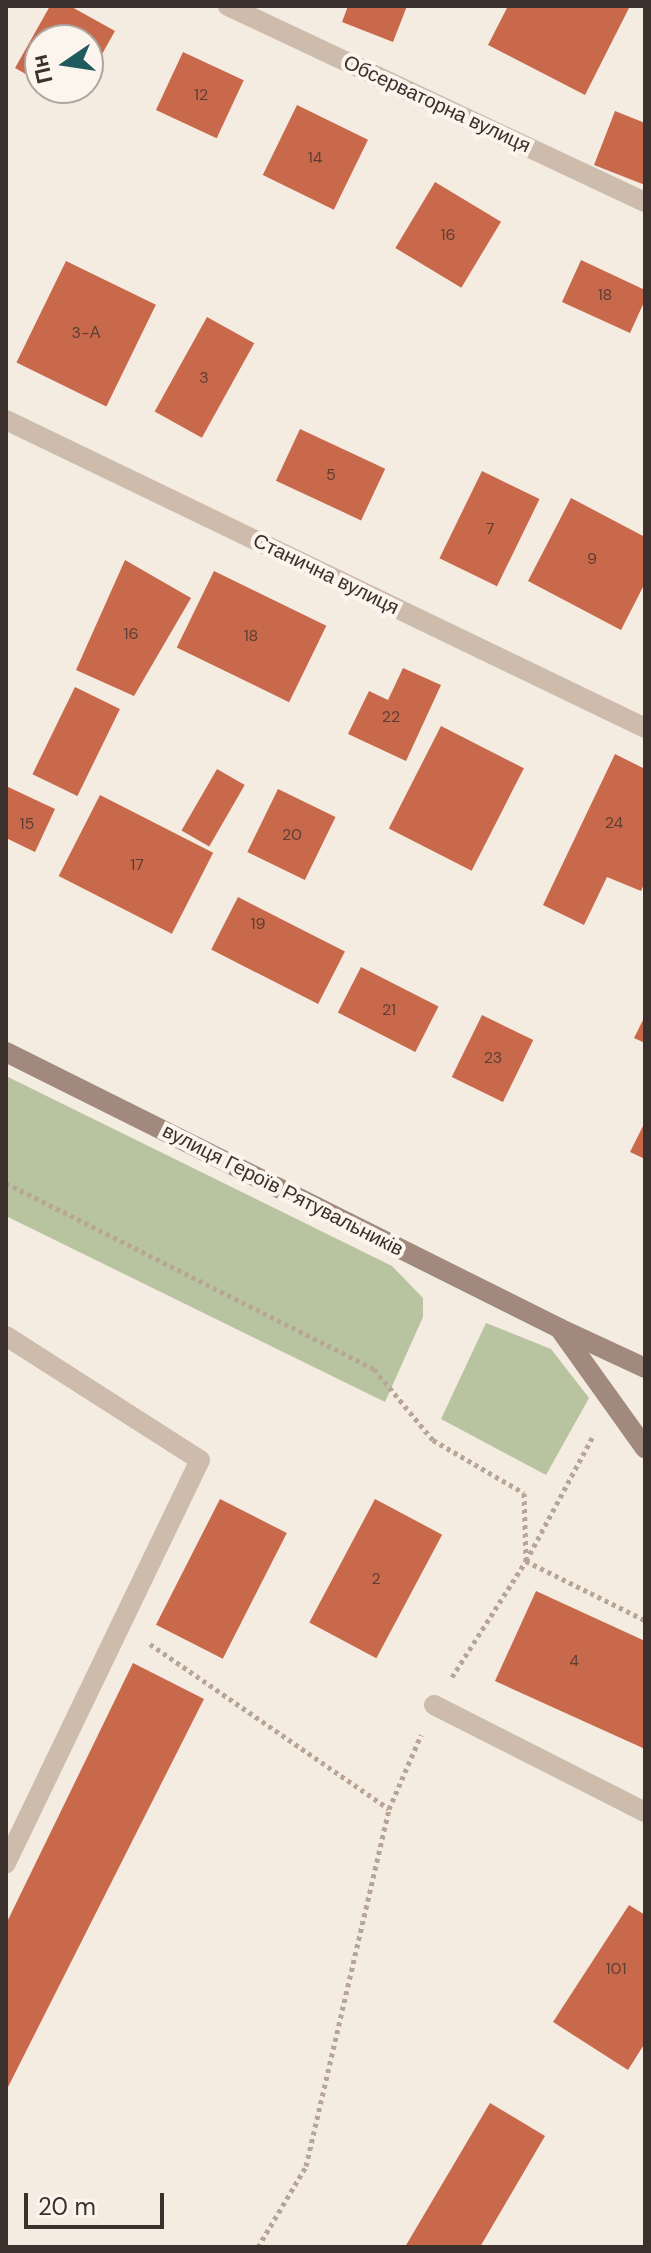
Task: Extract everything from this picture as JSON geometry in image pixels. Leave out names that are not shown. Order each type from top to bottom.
[{"type":"main road","name":"вулиця Героїв Рятувальників","points":[[6,1052],[645,1368]]},
{"type":"main road","name":"вулиця Героїв Рятувальників","points":[[559,1328],[645,1448]]},
{"type":"street","name":"Обсерваторна вулиця","points":[[228,6],[645,202]]},
{"type":"street","name":"Станична вулиця","points":[[6,420],[645,728]]},
{"type":"street","points":[[6,1336],[200,1460],[6,1864]]},
{"type":"street","points":[[434,1705],[645,1812]]},
{"type":"street","points":[[6,1823],[29,1816]]},
{"type":"path","points":[[6,1183],[374,1369],[433,1440],[524,1493],[526,1561]]},
{"type":"path","points":[[258,2247],[306,2166],[389,1809],[434,1705],[526,1561],[574,1475],[609,1401]]},
{"type":"path","points":[[526,1561],[645,1620]]},
{"type":"path","points":[[120,1623],[389,1809]]},
{"type":"green space","points":[[6,1076],[392,1266],[423,1298],[423,1317],[385,1402],[6,1216]]},
{"type":"green space","points":[[486,1323],[551,1349],[589,1398],[546,1475],[441,1419]]},
{"type":"building","points":[[50,6],[70,6],[102,24],[40,24]]},
{"type":"building","points":[[348,6],[407,6],[393,42],[342,22]]},
{"type":"building","points":[[508,6],[630,6],[585,95],[488,45]]},
{"type":"building","points":[[104,25],[115,31],[104,51]]},
{"type":"building","points":[[24,52],[24,73],[15,68]]},
{"type":"building","points":[[183,52],[244,80],[217,138],[156,110]]},
{"type":"building","points":[[297,105],[368,140],[334,210],[263,175]]},
{"type":"building","points":[[615,111],[645,123],[645,185],[594,165]]},
{"type":"building","points":[[435,182],[501,222],[461,288],[395,248]]},
{"type":"building","points":[[581,260],[645,290],[645,300],[630,333],[562,302]]},
{"type":"building","points":[[66,261],[156,305],[106,406],[16,363]]},
{"type":"building","points":[[207,317],[254,343],[202,438],[155,411]]},
{"type":"building","points":[[300,429],[385,469],[361,520],[276,481]]},
{"type":"building","points":[[482,471],[540,499],[497,586],[439,558]]},
{"type":"building","points":[[571,498],[645,537],[645,583],[621,630],[528,581]]},
{"type":"building","points":[[125,560],[191,598],[134,696],[76,670]]},
{"type":"building","points":[[214,571],[326,626],[289,702],[177,647]]},
{"type":"building","points":[[403,668],[441,685],[406,761],[348,734],[369,691],[388,700]]},
{"type":"building","points":[[75,687],[120,709],[77,796],[32,774]]},
{"type":"building","points":[[441,726],[524,768],[472,871],[389,828]]},
{"type":"building","points":[[615,754],[645,769],[645,882],[641,891],[607,877],[584,925],[543,905]]},
{"type":"building","points":[[217,769],[245,785],[209,846],[181,830]]},
{"type":"building","points":[[6,786],[55,809],[35,852],[6,838]]},
{"type":"building","points":[[278,789],[336,817],[305,880],[247,852]]},
{"type":"building","points":[[100,795],[213,853],[172,934],[59,876]]},
{"type":"building","points":[[238,897],[345,951],[318,1004],[211,950]]},
{"type":"building","points":[[361,967],[439,1006],[415,1052],[338,1012]]},
{"type":"building","points":[[482,1015],[533,1040],[503,1102],[452,1077]]},
{"type":"building","points":[[645,1016],[645,1043],[634,1038]]},
{"type":"building","points":[[645,1122],[645,1159],[630,1152]]},
{"type":"building","points":[[220,1499],[287,1533],[223,1659],[156,1625]]},
{"type":"building","points":[[375,1499],[442,1535],[376,1658],[309,1623]]},
{"type":"building","points":[[536,1591],[645,1641],[645,1749],[495,1681]]},
{"type":"building","points":[[133,1663],[204,1699],[6,2091],[6,1924]]},
{"type":"building","points":[[629,1905],[645,1915],[645,2043],[628,2070],[553,2022]]},
{"type":"building","points":[[490,2103],[545,2136],[480,2247],[405,2247]]}]
